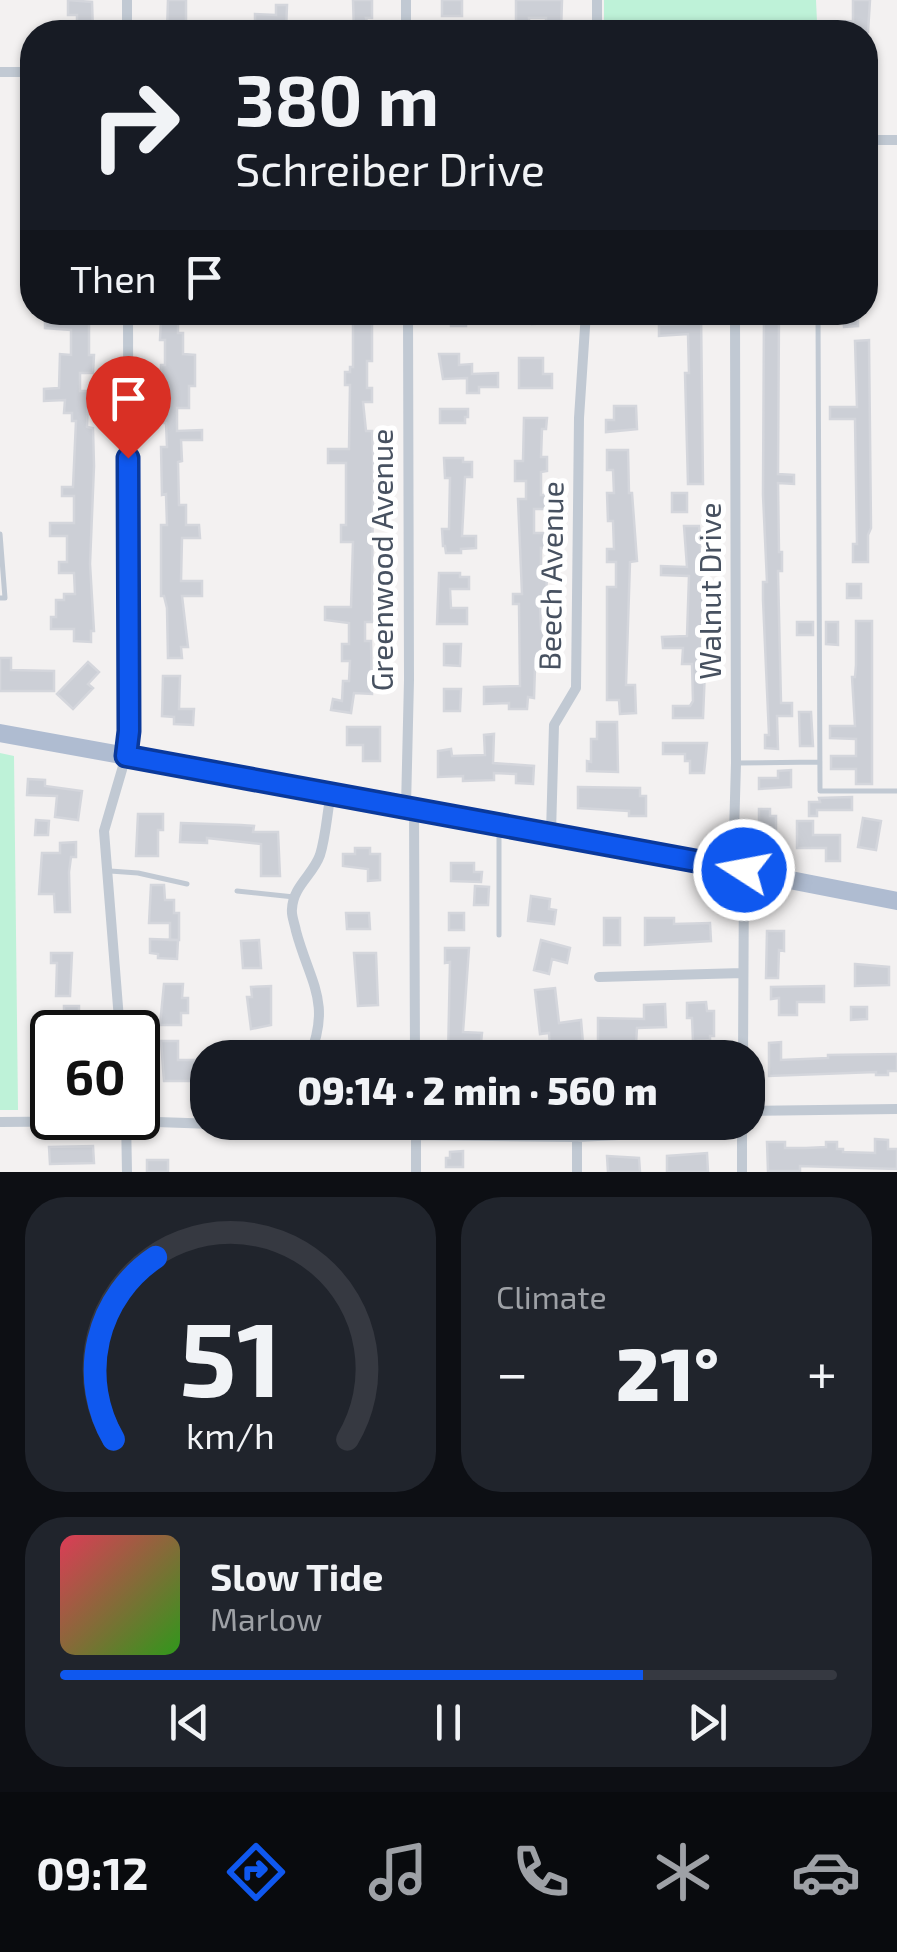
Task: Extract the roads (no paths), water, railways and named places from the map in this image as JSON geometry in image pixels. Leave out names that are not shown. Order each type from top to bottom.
[{"type":"main road","points":[[0,733],[897,901]]},
{"type":"street","points":[[118,1010],[104,831],[126,756],[129,731],[128,325]]},
{"type":"street","name":"Greenwood Avenue","points":[[408,325],[415,1040]]},
{"type":"street","name":"Beech Avenue","points":[[550,833],[554,725],[576,688],[579,418],[585,325]]},
{"type":"street","name":"Walnut Drive","points":[[736,325],[736,762],[743,1040]]},
{"type":"street","points":[[315,1040],[321,1022],[315,982],[291,911],[296,889],[309,876],[320,854],[331,794]]},
{"type":"street","points":[[599,977],[743,973]]},
{"type":"street","points":[[765,1111],[897,1110]]},
{"type":"street","points":[[160,1120],[190,1121]]},
{"type":"street","points":[[0,1122],[30,1121]]},
{"type":"street","points":[[126,1140],[127,1172]]},
{"type":"street","points":[[416,1140],[416,1172]]},
{"type":"street","points":[[577,1140],[577,1172]]},
{"type":"street","points":[[742,1140],[742,1172]]},
{"type":"lane","points":[[818,325],[820,792],[897,791]]},
{"type":"lane","points":[[0,534],[5,598],[0,598]]},
{"type":"lane","points":[[736,762],[820,762]]},
{"type":"lane","points":[[500,824],[500,935]]},
{"type":"lane","points":[[107,871],[138,873],[186,884]]},
{"type":"lane","points":[[237,890],[294,897]]}]
